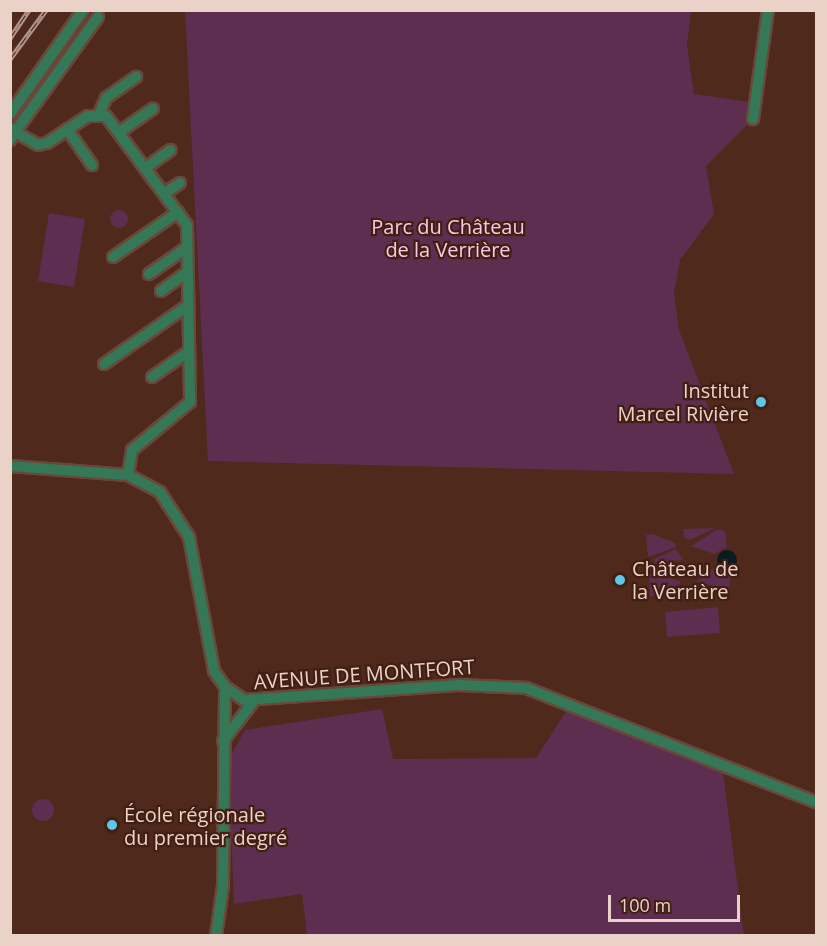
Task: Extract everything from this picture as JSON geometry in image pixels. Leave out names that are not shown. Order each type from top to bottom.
[{"type":"street","points":[[10,114],[83,10]]},
{"type":"street","points":[[753,119],[768,10]]},
{"type":"street","points":[[98,17],[12,134],[38,145],[99,114],[106,98],[136,77]]},
{"type":"street","points":[[121,131],[153,109]]},
{"type":"street","points":[[99,114],[121,131],[187,225],[186,410],[129,454],[128,475]]},
{"type":"street","points":[[67,129],[92,165]]},
{"type":"street","points":[[147,167],[170,150]]},
{"type":"street","points":[[165,194],[180,183]]},
{"type":"street","points":[[113,257],[178,212]]},
{"type":"street","points":[[149,274],[186,248]]},
{"type":"street","points":[[161,291],[186,273]]},
{"type":"street","points":[[104,364],[187,306]]},
{"type":"street","points":[[152,377],[188,352]]},
{"type":"street","points":[[10,466],[128,475],[160,492],[185,527],[210,658],[225,687],[223,886],[216,936]]},
{"type":"street","name":"AVENUE DE MONTFORT","points":[[225,687],[253,702],[460,685],[525,688],[816,801]]},
{"type":"street","points":[[223,741],[253,702]]},
{"type":"green space","name":"Parc du Château de la Verrière","points":[[185,11],[691,11],[687,45],[694,94],[749,102],[746,126],[706,166],[714,214],[680,260],[674,293],[679,330],[734,474],[208,461]]},
{"type":"green space","points":[[119,210],[125,213],[128,219],[125,225],[119,228],[113,225],[110,219],[113,213]]},
{"type":"green space","points":[[49,213],[85,219],[74,287],[38,281]]},
{"type":"green space","points":[[715,528],[690,540],[684,537],[683,529]]},
{"type":"green space","points":[[718,529],[725,531],[727,547],[714,554],[691,546]]},
{"type":"green space","points":[[652,534],[675,543],[676,547],[648,557],[646,535]]},
{"type":"green space","points":[[676,549],[683,560],[654,563],[654,559]]},
{"type":"green space","points":[[684,566],[680,578],[656,572],[655,568]]},
{"type":"green space","points":[[714,568],[730,574],[729,589],[696,582]]},
{"type":"green space","points":[[655,574],[680,581],[680,584],[650,597],[649,575]]},
{"type":"green space","points":[[718,607],[720,633],[667,637],[665,612]]},
{"type":"green space","points":[[382,709],[393,759],[536,758],[567,710],[723,773],[744,935],[307,935],[302,894],[234,904],[228,760],[245,730]]},
{"type":"green space","points":[[43,799],[51,802],[54,810],[51,818],[43,821],[35,818],[32,810],[35,802]]},
{"type":"water","points":[[727,550],[734,553],[737,560],[734,567],[727,570],[720,567],[717,560],[720,553]]},
{"type":"railway","points":[[10,38],[29,10]]},
{"type":"railway","points":[[10,59],[46,10]]},
{"type":"place","name":"Institut Marcel Rivière","points":[[761,402]]},
{"type":"place","name":"Château de la Verrière","points":[[620,580]]},
{"type":"place","name":"École régionale du premier degré","points":[[112,825]]}]
